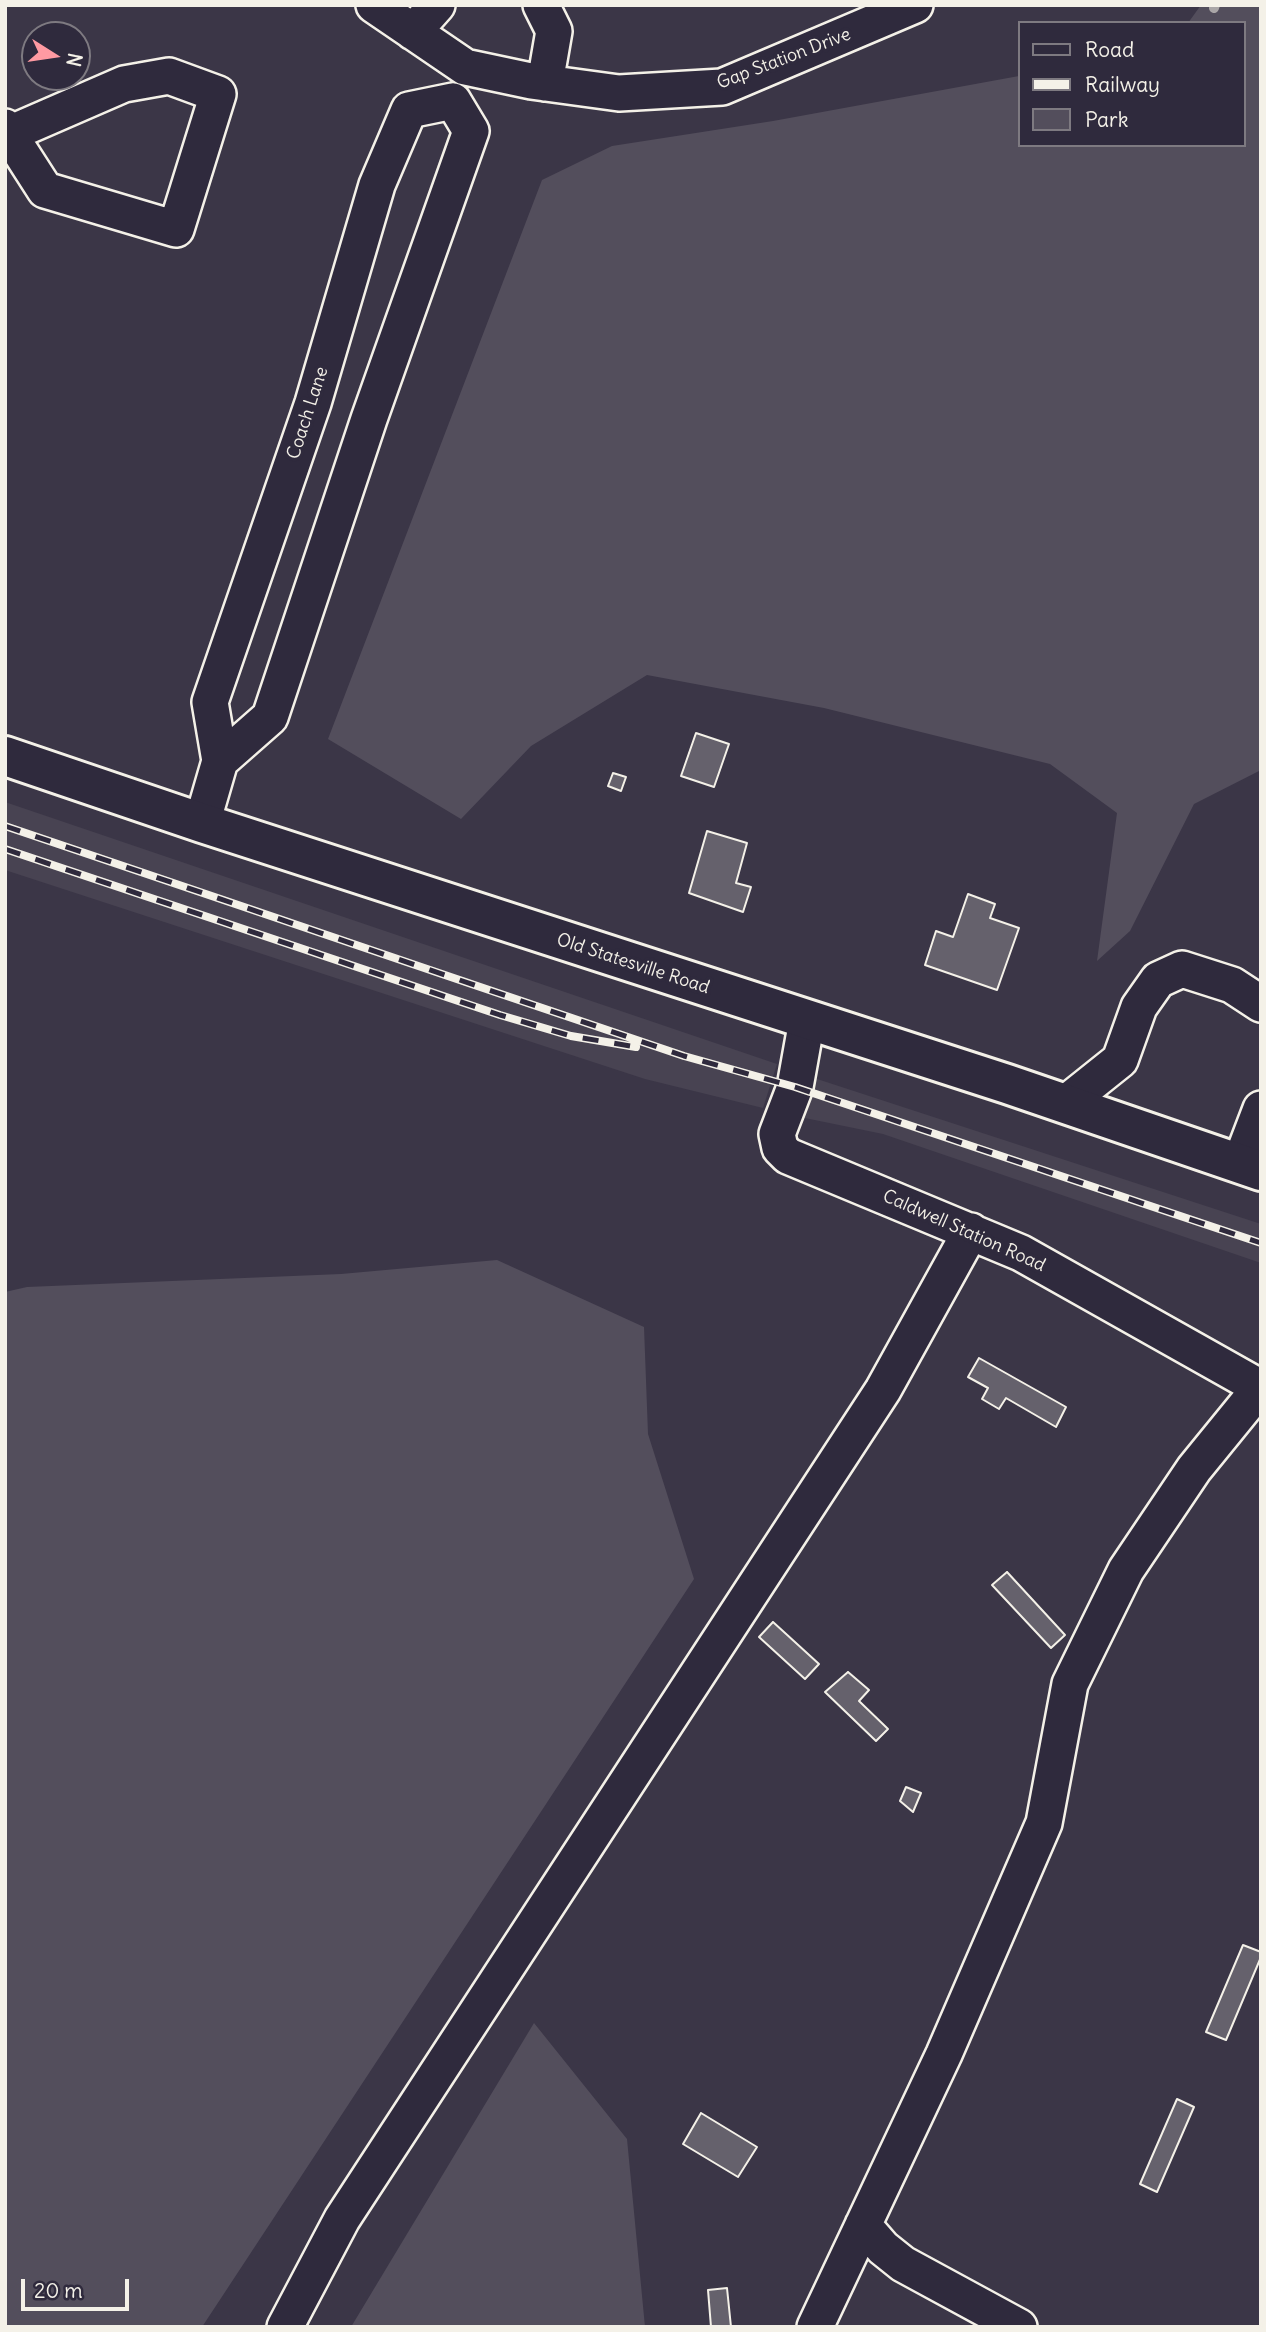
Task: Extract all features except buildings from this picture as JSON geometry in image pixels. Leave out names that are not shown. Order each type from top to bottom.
[{"type":"main road","name":"Old Statesville Road","points":[[5,756],[1250,1167]]},
{"type":"street","name":"Gap Station Drive","points":[[374,5],[464,66],[545,83],[619,93],[722,87],[915,5]]},
{"type":"street","points":[[413,32],[437,5]]},
{"type":"street","points":[[541,5],[554,31],[545,83]]},
{"type":"street","points":[[220,761],[270,717],[369,419],[471,131],[453,101],[464,66]]},
{"type":"street","points":[[169,76],[218,94],[176,229],[45,190],[7,130],[124,84],[169,76]]},
{"type":"street","name":"Coach Lane","points":[[202,823],[220,761],[210,702],[313,403],[377,185],[408,110],[453,101]]},
{"type":"street","points":[[313,403],[369,419]]},
{"type":"street","points":[[1065,1104],[1119,1060],[1139,1007],[1158,980],[1182,969],[1232,985],[1261,1004]]},
{"type":"street","name":"Caldwell Station Road","points":[[807,1020],[795,1087],[778,1134],[779,1148],[788,1156],[1021,1253],[1261,1388]]},
{"type":"street","points":[[1250,1167],[1261,1109]]},
{"type":"street","points":[[285,2327],[342,2219],[883,1390],[971,1231]]},
{"type":"street","points":[[815,2327],[944,2054],[1044,1823],[1070,1684],[1126,1570],[1194,1469],[1261,1388]]},
{"type":"street","points":[[863,2225],[883,2248],[904,2264],[1018,2327]]},
{"type":"shaded area","points":[[5,802],[777,1064],[763,1108],[645,1079],[5,870]]},
{"type":"shaded area","points":[[811,1077],[1261,1224],[1261,1263],[883,1134],[800,1117]]},
{"type":"green space","points":[[1201,5],[1261,5],[1261,770],[1194,804],[1130,931],[1097,961],[1117,813],[1050,764],[824,708],[647,675],[531,746],[461,819],[328,739],[542,180],[612,146],[773,121],[1018,76],[1018,147],[1245,147],[1245,21],[1189,21]]},
{"type":"green space","points":[[497,1260],[644,1327],[648,1434],[694,1579],[202,2327],[5,2327],[5,1292],[27,1287],[341,1274]]},
{"type":"green space","points":[[534,2023],[627,2139],[645,2327],[351,2327]]},
{"type":"railway","points":[[5,826],[684,1056],[795,1087],[1261,1243]]},
{"type":"railway","points":[[5,849],[500,1015],[571,1036],[636,1047]]}]
